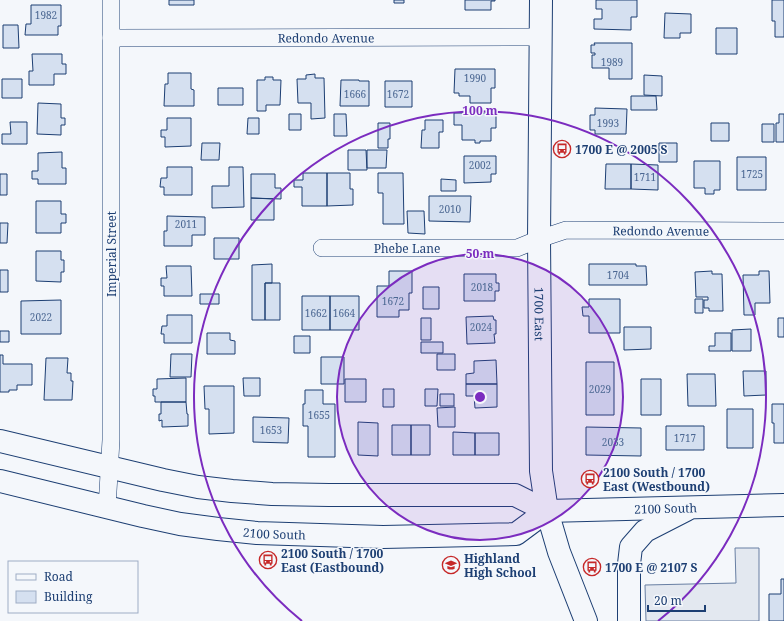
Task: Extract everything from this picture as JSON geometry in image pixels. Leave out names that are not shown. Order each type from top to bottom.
[{"type":"main road","name":"1700 East","points":[[541,0],[541,471],[547,511],[559,552],[586,621]]},
{"type":"main road","name":"2100 South","points":[[0,441],[110,468],[198,486],[264,494],[515,495],[547,511],[784,505]]},
{"type":"main road","name":"2100 South","points":[[0,482],[180,524],[257,534],[383,537],[516,534],[547,511]]},
{"type":"main road","points":[[629,621],[629,564],[631,548],[645,531],[691,508]]},
{"type":"street","name":"Imperial Street","points":[[107,508],[110,468],[111,0]]},
{"type":"street","name":"Redondo Avenue","points":[[111,38],[540,37]]},
{"type":"street","name":"Redondo Avenue","points":[[540,239],[566,230],[784,231]]},
{"type":"street","name":"Phebe Lane","points":[[322,248],[516,248],[540,239]]},
{"type":"shaded area","points":[[735,548],[759,548],[759,621],[646,621],[645,585],[736,583]]},
{"type":"building","points":[[169,0],[194,0],[194,5],[169,5]]},
{"type":"building","points":[[394,0],[404,0],[404,3],[394,3]]},
{"type":"building","points":[[465,0],[495,1],[491,1],[491,10],[465,10]]},
{"type":"building","points":[[596,0],[637,0],[637,17],[631,17],[631,30],[594,29],[594,19],[602,19],[602,9],[596,9]]},
{"type":"building","points":[[772,0],[784,0],[784,37],[775,37],[775,21],[772,21]]},
{"type":"building","points":[[31,5],[61,5],[61,26],[58,26],[58,35],[25,35],[26,24],[31,24]]},
{"type":"building","points":[[665,13],[691,14],[691,33],[680,33],[680,38],[664,38]]},
{"type":"building","points":[[3,25],[18,25],[19,48],[3,48]]},
{"type":"building","points":[[716,28],[737,28],[737,54],[716,54]]},
{"type":"building","points":[[594,43],[632,43],[632,79],[609,79],[609,68],[592,68],[592,55],[595,55],[595,53],[591,53],[591,45],[595,45]]},
{"type":"building","points":[[32,54],[62,54],[62,64],[66,64],[66,74],[54,74],[54,85],[29,85],[29,71],[33,71]]},
{"type":"building","points":[[455,69],[495,69],[495,88],[491,88],[491,103],[470,103],[470,96],[459,96],[459,93],[454,93]]},
{"type":"building","points":[[168,73],[191,73],[191,89],[194,90],[194,106],[164,106],[165,84],[168,84]]},
{"type":"building","points":[[315,74],[315,78],[324,78],[325,118],[311,119],[311,103],[298,103],[297,79],[306,79],[306,75]]},
{"type":"building","points":[[644,75],[662,76],[662,96],[644,95]]},
{"type":"building","points":[[265,77],[273,77],[273,80],[281,80],[280,105],[266,105],[266,111],[257,111],[257,80],[265,80]]},
{"type":"building","points":[[2,79],[22,79],[22,98],[2,98]]},
{"type":"building","points":[[341,80],[369,81],[369,106],[340,106]]},
{"type":"building","points":[[385,81],[412,81],[412,107],[385,107]]},
{"type":"building","points":[[218,88],[243,88],[243,105],[218,105]]},
{"type":"building","points":[[631,96],[656,96],[657,110],[631,110]]},
{"type":"building","points":[[38,103],[61,104],[61,118],[65,118],[65,125],[61,125],[61,135],[37,134]]},
{"type":"building","points":[[595,108],[627,109],[626,134],[595,134],[595,130],[590,130],[590,115],[595,115]]},
{"type":"building","points":[[454,113],[496,113],[496,128],[491,128],[491,141],[480,141],[480,143],[475,143],[475,140],[462,140],[462,125],[454,125]]},
{"type":"building","points":[[289,114],[301,114],[301,130],[289,130]]},
{"type":"building","points":[[334,114],[346,114],[347,136],[334,136]]},
{"type":"building","points":[[779,114],[784,114],[784,142],[776,142],[776,123],[779,123]]},
{"type":"building","points":[[167,118],[191,118],[191,146],[165,147],[165,137],[161,137],[161,130],[167,130]]},
{"type":"building","points":[[248,118],[259,118],[259,134],[247,134]]},
{"type":"building","points":[[425,120],[443,120],[443,132],[439,132],[439,148],[421,148],[422,130],[425,130]]},
{"type":"building","points":[[10,122],[27,122],[27,144],[2,144],[2,134],[11,134]]},
{"type":"building","points":[[378,123],[390,123],[390,139],[388,139],[388,148],[378,148]]},
{"type":"building","points":[[711,123],[729,123],[729,141],[711,141]]},
{"type":"building","points":[[762,124],[774,124],[774,142],[762,142]]},
{"type":"building","points":[[202,143],[220,143],[219,160],[201,160]]},
{"type":"building","points":[[659,143],[677,143],[677,162],[659,162]]},
{"type":"building","points":[[348,150],[366,150],[367,170],[348,170]]},
{"type":"building","points":[[367,150],[387,150],[386,168],[367,168]]},
{"type":"building","points":[[62,152],[62,168],[66,168],[66,184],[38,184],[38,179],[32,179],[32,171],[38,171],[38,153]]},
{"type":"building","points":[[464,156],[496,156],[496,174],[491,174],[491,182],[464,183]]},
{"type":"building","points":[[737,157],[766,157],[766,190],[737,190]]},
{"type":"building","points":[[694,161],[720,161],[720,190],[714,190],[714,194],[705,194],[705,188],[694,188]]},
{"type":"building","points":[[606,164],[631,164],[631,189],[605,189]]},
{"type":"building","points":[[631,164],[658,165],[658,190],[631,189]]},
{"type":"building","points":[[167,167],[192,167],[192,195],[164,195],[164,187],[160,187],[161,178],[167,178]]},
{"type":"building","points":[[229,167],[243,167],[244,207],[212,208],[212,186],[229,186]]},
{"type":"building","points":[[303,173],[327,173],[327,206],[302,206],[302,187],[294,187],[294,180],[303,180]]},
{"type":"building","points":[[327,173],[350,173],[350,189],[353,189],[353,205],[327,206]]},
{"type":"building","points":[[378,173],[403,173],[404,224],[383,224],[383,193],[378,193]]},
{"type":"building","points":[[0,174],[7,174],[7,195],[0,195]]},
{"type":"building","points":[[251,174],[275,174],[275,188],[281,188],[281,199],[251,198]]},
{"type":"building","points":[[441,179],[456,180],[456,191],[441,191]]},
{"type":"building","points":[[429,196],[471,196],[470,222],[429,221]]},
{"type":"building","points":[[251,198],[274,199],[274,220],[251,220]]},
{"type":"building","points":[[36,201],[61,201],[61,214],[66,214],[66,223],[61,223],[61,233],[36,233]]},
{"type":"building","points":[[407,211],[424,211],[425,234],[408,233]]},
{"type":"building","points":[[167,216],[205,217],[205,235],[192,235],[192,246],[164,246],[164,231],[167,231]]},
{"type":"building","points":[[0,223],[8,223],[7,243],[0,243]]},
{"type":"building","points":[[214,238],[239,238],[239,259],[214,259]]},
{"type":"building","points":[[36,251],[61,251],[61,260],[64,260],[64,272],[61,272],[61,282],[36,281]]},
{"type":"building","points":[[272,264],[272,283],[265,283],[265,320],[252,320],[252,265]]},
{"type":"building","points":[[589,264],[636,264],[636,266],[646,266],[647,285],[589,285]]},
{"type":"building","points":[[166,266],[191,266],[192,296],[164,296],[164,286],[161,286],[161,278],[167,278]]},
{"type":"building","points":[[0,270],[8,270],[8,292],[0,292]]},
{"type":"building","points":[[389,271],[412,271],[412,293],[409,293],[409,310],[399,310],[399,317],[377,317],[377,286],[389,286]]},
{"type":"building","points":[[712,271],[712,274],[722,274],[723,311],[709,311],[709,308],[704,308],[704,300],[708,300],[708,297],[696,297],[695,272]]},
{"type":"building","points":[[759,271],[769,271],[770,303],[755,303],[755,315],[744,315],[743,275],[759,275]]},
{"type":"building","points":[[464,274],[496,274],[496,283],[499,283],[499,291],[495,291],[495,301],[464,301]]},
{"type":"building","points":[[265,283],[280,283],[280,320],[265,320]]},
{"type":"building","points":[[423,287],[439,287],[439,309],[423,309]]},
{"type":"building","points":[[200,294],[219,294],[219,304],[200,304]]},
{"type":"building","points":[[302,296],[330,296],[330,330],[302,330]]},
{"type":"building","points":[[330,296],[359,296],[359,330],[330,330]]},
{"type":"building","points":[[589,299],[620,299],[620,333],[589,333],[589,316],[583,316],[582,307],[589,307]]},
{"type":"building","points":[[695,299],[703,299],[703,313],[695,313]]},
{"type":"building","points":[[61,300],[61,334],[21,334],[21,301]]},
{"type":"building","points":[[167,315],[192,315],[192,343],[164,343],[164,334],[161,334],[162,326],[167,326]]},
{"type":"building","points":[[493,316],[494,320],[496,320],[496,334],[494,334],[495,343],[467,344],[466,317]]},
{"type":"building","points":[[421,318],[431,318],[431,340],[421,340]]},
{"type":"building","points":[[778,318],[784,318],[784,337],[778,337]]},
{"type":"building","points":[[624,327],[651,327],[651,349],[624,350]]},
{"type":"building","points":[[751,329],[751,351],[732,351],[732,330]]},
{"type":"building","points":[[0,331],[9,331],[9,342],[0,342]]},
{"type":"building","points":[[207,333],[230,333],[230,340],[235,341],[235,354],[207,354]]},
{"type":"building","points":[[715,333],[731,333],[731,351],[709,351],[709,346],[715,346]]},
{"type":"building","points":[[294,336],[310,336],[310,353],[294,353]]},
{"type":"building","points":[[421,342],[443,342],[443,353],[421,353]]},
{"type":"building","points":[[171,354],[192,354],[191,377],[170,377]]},
{"type":"building","points":[[437,354],[455,354],[455,370],[437,370]]},
{"type":"building","points":[[0,355],[3,355],[3,364],[32,364],[32,385],[17,385],[17,390],[0,392]]},
{"type":"building","points":[[321,357],[344,357],[344,384],[321,384]]},
{"type":"building","points":[[46,358],[68,358],[67,373],[71,373],[71,381],[73,381],[72,400],[44,400]]},
{"type":"building","points":[[496,360],[497,384],[466,384],[466,374],[474,373],[474,361]]},
{"type":"building","points":[[586,362],[614,362],[614,415],[586,415]]},
{"type":"building","points":[[743,371],[766,371],[766,395],[744,396]]},
{"type":"building","points":[[687,374],[715,374],[716,406],[688,406]]},
{"type":"building","points":[[186,378],[186,402],[155,402],[153,389],[157,389],[157,379]]},
{"type":"building","points":[[243,378],[260,378],[260,396],[244,396]]},
{"type":"building","points":[[345,379],[366,379],[366,402],[345,402]]},
{"type":"building","points":[[641,379],[661,379],[661,415],[641,415]]},
{"type":"building","points":[[466,384],[497,384],[497,407],[475,408],[474,396],[466,396]]},
{"type":"building","points":[[204,386],[234,386],[234,433],[209,434],[209,409],[205,409]]},
{"type":"building","points":[[383,389],[394,389],[394,407],[383,407]]},
{"type":"building","points":[[425,389],[438,389],[437,406],[425,406]]},
{"type":"building","points":[[305,390],[323,390],[323,404],[335,404],[335,457],[308,457],[308,426],[303,426],[303,404],[305,404]]},
{"type":"building","points":[[440,394],[454,394],[454,406],[440,406]]},
{"type":"building","points":[[161,402],[186,402],[188,426],[162,427],[162,420],[159,421],[159,414],[161,414]]},
{"type":"building","points":[[772,404],[784,404],[784,443],[774,443]]},
{"type":"building","points":[[455,407],[455,427],[438,427],[437,408]]},
{"type":"building","points":[[727,409],[753,409],[753,448],[727,448]]},
{"type":"building","points":[[253,417],[289,418],[288,443],[253,442]]},
{"type":"building","points":[[358,422],[378,423],[378,456],[358,455]]},
{"type":"building","points":[[392,425],[411,425],[411,455],[392,455]]},
{"type":"building","points":[[411,425],[430,425],[430,455],[411,455]]},
{"type":"building","points":[[666,426],[704,426],[704,450],[666,450]]},
{"type":"building","points":[[586,427],[641,428],[641,456],[586,455]]},
{"type":"building","points":[[453,432],[475,433],[475,455],[453,455]]},
{"type":"building","points":[[475,433],[499,433],[499,455],[475,455]]},
{"type":"building","points":[[781,579],[784,579],[784,621],[769,621],[769,594],[781,594]]},
{"type":"place","name":"1700 E @ 2005 S","points":[[562,149]]},
{"type":"place","name":"2100 South / 1700 East (Westbound)","points":[[590,479]]},
{"type":"place","name":"2100 South / 1700 East (Eastbound)","points":[[268,560]]},
{"type":"place","name":"Highland High School","points":[[451,565]]},
{"type":"place","name":"1700 E @ 2107 S","points":[[592,567]]}]
